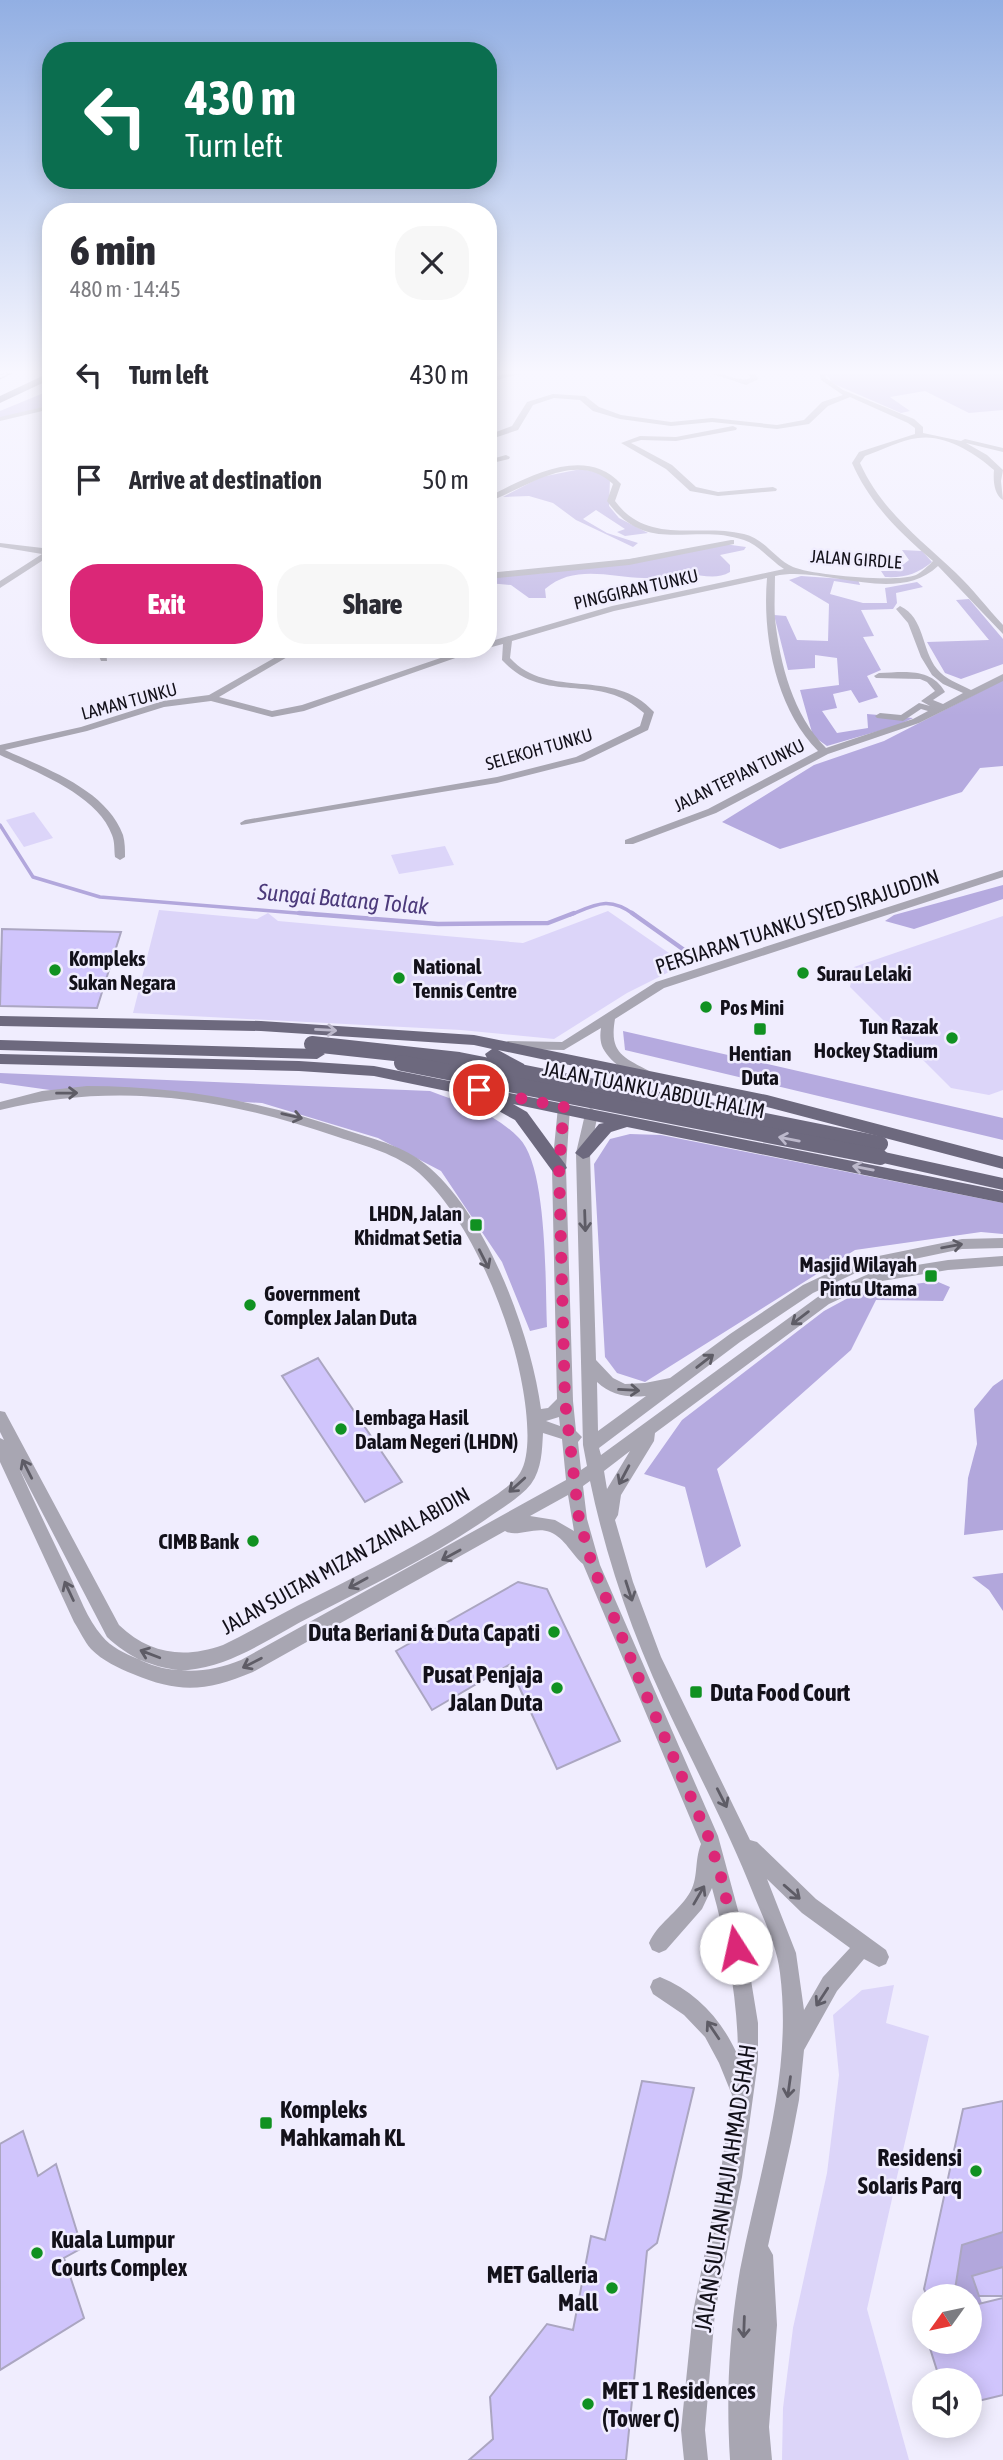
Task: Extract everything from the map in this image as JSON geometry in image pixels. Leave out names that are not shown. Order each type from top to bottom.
[{"type":"main road","points":[[0,1021],[261,1026],[390,1033],[495,1049],[568,1070],[589,1086],[593,1100],[591,1113]]},
{"type":"main road","points":[[0,1035],[261,1026]]},
{"type":"main road","name":"JALAN TUANKU ABDUL HALIM","points":[[0,1035],[314,1049],[421,1066],[880,1151],[1003,1169]]},
{"type":"main road","name":"JALAN TUANKU ABDUL HALIM","points":[[2,1054],[273,1052],[314,1049]]},
{"type":"main road","points":[[479,1090],[506,1089],[515,1085],[522,1076],[514,1064],[495,1049]]},
{"type":"main road","name":"JALAN TUANKU ABDUL HALIM","points":[[495,1049],[645,1074],[767,1101],[949,1150]]},
{"type":"main road","name":"JALAN TUANKU ABDUL HALIM","points":[[2,1054],[374,1071],[1003,1192]]},
{"type":"main road","points":[[564,1107],[574,1093],[616,1079],[1003,1163]]},
{"type":"main road","points":[[434,1081],[513,1110],[536,1133],[559,1168]]},
{"type":"main road","points":[[667,1129],[641,1110],[639,1103],[645,1093],[670,1089]]},
{"type":"main road","points":[[583,1153],[605,1128],[632,1122]]},
{"type":"main road","name":"JALAN TUANKU ABDUL HALIM","points":[[880,1151],[1003,1192]]},
{"type":"street","name":"JALAN GIRDLE","points":[[497,495],[518,486]]},
{"type":"street","name":"JALAN GIRDLE","points":[[616,486],[611,501],[616,511],[639,526],[676,533],[734,535],[757,543],[791,570],[900,581],[923,575],[937,562]]},
{"type":"street","points":[[690,486],[693,489],[718,494],[773,489]]},
{"type":"street","points":[[866,486],[886,512],[1003,631]]},
{"type":"street","points":[[497,575],[629,562],[717,543],[757,543]]},
{"type":"street","points":[[0,545],[42,551]]},
{"type":"street","points":[[0,585],[42,557]]},
{"type":"street","name":"PINGGIRAN TUNKU","points":[[497,642],[612,609],[771,577],[791,570]]},
{"type":"street","points":[[771,577],[769,611],[778,664],[806,733],[824,752]]},
{"type":"street","points":[[900,609],[907,613],[915,627],[935,673],[970,693]]},
{"type":"street","name":"SELEKOH TUNKU","points":[[245,823],[497,780],[580,759],[645,729],[649,712],[631,696],[615,690],[555,683],[522,674],[505,658],[508,639]]},
{"type":"street","name":"LAMAN TUNKU","points":[[0,749],[84,729],[163,704],[211,698],[281,658]]},
{"type":"street","points":[[211,698],[259,712],[272,713],[304,708],[451,658]]},
{"type":"street","points":[[879,676],[921,675],[939,687],[940,692],[903,718],[880,716]]},
{"type":"street","name":"JALAN TEPIAN TUNKU","points":[[629,842],[712,811],[824,752],[885,733],[1003,677]]},
{"type":"street","points":[[923,704],[940,708]]},
{"type":"street","points":[[0,749],[49,774],[95,805],[118,830],[122,843],[120,857]]},
{"type":"street","name":"PERSIARAN TUANKU SYED SIRAJUDDIN","points":[[495,1049],[564,1046],[635,999],[671,982],[1003,873]]},
{"type":"street","points":[[609,1017],[604,1037],[608,1048],[621,1061],[645,1074]]},
{"type":"street","name":"JALAN SULTAN MIZAN ZAINAL ABIDIN","points":[[0,1417],[113,1631],[124,1643],[146,1654],[187,1662],[219,1654],[325,1601],[460,1526],[519,1486],[532,1465],[534,1420],[520,1338],[496,1284],[447,1195],[422,1167],[382,1148],[304,1119],[217,1098],[130,1092],[55,1094],[1,1106]]},
{"type":"street","name":"JALAN SULTAN HAJI AHMAD SHAH","points":[[564,1107],[559,1168],[565,1401],[579,1519],[592,1564],[708,1836],[732,1925],[748,2023],[748,2061],[731,2177],[704,2312],[693,2430],[696,2460]]},
{"type":"street","name":"JALAN SULTAN HAJI AHMAD SHAH","points":[[591,1113],[583,1153],[591,1445],[595,1471],[653,1659],[745,1843],[790,1970],[795,2045],[783,2133],[744,2312],[740,2428],[743,2460]]},
{"type":"street","points":[[534,1420],[591,1445],[775,1310],[808,1289],[859,1265],[962,1244],[1003,1243]]},
{"type":"street","points":[[0,1445],[80,1616],[96,1642],[112,1657],[167,1680],[190,1682],[226,1675],[247,1666],[575,1484],[824,1300],[873,1277],[948,1265],[1003,1261]]},
{"type":"street","points":[[590,1363],[603,1382],[628,1392],[680,1382]]},
{"type":"street","points":[[534,1420],[553,1413],[565,1401]]},
{"type":"street","points":[[610,1525],[613,1494],[652,1429]]},
{"type":"street","points":[[494,1531],[535,1521],[546,1522],[570,1536],[592,1564]]},
{"type":"street","points":[[659,1943],[699,1898],[708,1878],[708,1836]]},
{"type":"street","points":[[745,1843],[809,1906],[879,1957]]},
{"type":"street","points":[[795,2045],[830,1984],[856,1955]]},
{"type":"street","points":[[660,1987],[689,2003],[707,2020],[723,2045],[742,2091]]},
{"type":"street","points":[[760,2460],[757,2427],[765,2325],[761,2236]]},
{"type":"shaded area","points":[[524,486],[610,486],[609,506],[619,518],[648,533],[625,536],[617,532],[625,529],[596,510],[583,519],[607,533],[638,543],[633,547],[576,520],[553,503],[529,496],[503,497]]},
{"type":"shaded area","points":[[724,544],[746,547],[744,550],[720,555],[730,565],[730,572],[720,576],[682,574],[650,578],[580,574],[556,581],[545,589],[546,598],[529,598],[511,585],[497,584],[497,576],[544,573]]},
{"type":"shaded area","points":[[902,550],[922,551],[932,562],[910,574],[885,577],[881,571],[895,571],[909,560]]},
{"type":"shaded area","points":[[801,576],[858,580],[860,585],[834,581],[830,594],[863,603],[887,603],[885,588],[917,582],[923,587],[896,593],[897,603],[893,609],[861,610],[874,636],[863,637],[881,670],[867,676],[878,697],[859,703],[851,690],[833,694],[837,708],[822,711],[837,733],[868,728],[867,714],[913,718],[899,725],[827,746],[813,736],[800,690],[839,685],[837,658],[815,655],[815,668],[788,670],[774,615],[786,616],[797,640],[828,641],[829,604],[789,580]]},
{"type":"shaded area","points":[[969,599],[1003,639],[1003,664],[961,679],[945,673],[927,642],[989,640],[956,600]]},
{"type":"shaded area","points":[[1003,680],[1003,766],[980,768],[962,792],[780,849],[722,822],[814,765],[884,741]]},
{"type":"shaded area","points":[[34,812],[53,838],[24,847],[6,820]]},
{"type":"shaded area","points":[[445,846],[454,865],[399,874],[391,855]]},
{"type":"shaded area","points":[[1003,885],[1003,899],[914,929],[885,921],[894,915]]},
{"type":"shaded area","name":"National Tennis Centre","points":[[159,910],[257,919],[268,913],[278,921],[523,943],[608,911],[685,964],[627,993],[554,1039],[461,1030],[133,1013]]},
{"type":"shaded area","name":"Tun Razak Hockey Stadium","points":[[1003,916],[1003,1090],[989,1095],[951,1088],[850,987],[854,967]]},
{"type":"shaded area","points":[[623,1031],[1003,1118],[1003,1140],[625,1050]]},
{"type":"shaded area","points":[[0,1073],[430,1091],[477,1110],[510,1129],[519,1138],[528,1153],[535,1174],[543,1228],[547,1327],[530,1331],[502,1262],[441,1171],[378,1138],[262,1103],[50,1090],[0,1083]]},
{"type":"shaded area","points":[[630,1134],[661,1135],[1003,1203],[1003,1234],[981,1232],[855,1250],[645,1382],[617,1373],[605,1357],[594,1164],[610,1139]]},
{"type":"shaded area","points":[[936,1281],[950,1287],[943,1301],[876,1300],[851,1350],[717,1469],[741,1546],[706,1568],[685,1487],[644,1474],[682,1420],[824,1311],[859,1292]]},
{"type":"shaded area","points":[[1003,1379],[1003,1530],[964,1535],[968,1478],[977,1444],[974,1409],[993,1386]]},
{"type":"shaded area","points":[[1003,1573],[1003,1611],[989,1590],[972,1577]]},
{"type":"shaded area","points":[[894,1985],[886,2023],[929,2036],[867,2309],[909,2460],[782,2460],[783,2408],[793,2328],[827,2173],[839,2075],[833,2015],[862,1990]]},
{"type":"shaded area","points":[[1003,2232],[1003,2267],[972,2276],[975,2284],[956,2284],[962,2245]]},
{"type":"building","name":"Kompleks Sukan Negara","points":[[2,929],[121,932],[97,1008],[0,1006]]},
{"type":"building","name":"Lembaga Hasil Dalam Negeri (LHDN)","points":[[318,1358],[402,1482],[365,1502],[282,1376]]},
{"type":"building","name":"Pusat Penjaja Jalan Duta","points":[[518,1582],[547,1589],[620,1741],[557,1769],[509,1665],[432,1710],[396,1651]]},
{"type":"building","name":"MET Galleria Mall","points":[[642,2081],[694,2088],[657,2243],[647,2251],[626,2460],[469,2460],[493,2439],[490,2397],[547,2324],[573,2330],[591,2236],[605,2240]]},
{"type":"building","name":"Residensi Solaris Parq","points":[[1003,2101],[1003,2232],[962,2245],[956,2284],[925,2284],[963,2109]]},
{"type":"building","name":"Kuala Lumpur Courts Complex","points":[[23,2131],[38,2176],[56,2164],[82,2248],[64,2258],[84,2318],[0,2370],[0,2144]]},
{"type":"building","points":[[1003,2267],[1003,2296],[982,2296],[982,2284],[975,2284],[972,2276]]},
{"type":"building","points":[[1003,2298],[1003,2395],[982,2400],[982,2368],[936,2368],[932,2354],[982,2354],[982,2303]]},
{"type":"waterway","name":"Sungai Batang Tolak","points":[[0,825],[33,877],[100,897],[321,915]]},
{"type":"waterway","name":"Sungai Batang Tolak","points":[[570,915],[603,904],[618,905],[632,913]]},
{"type":"waterway","name":"Sungai Batang Tolak","points":[[299,913],[438,924],[548,923],[574,913]]},
{"type":"waterway","name":"Sungai Batang Tolak","points":[[632,913],[694,957]]},
{"type":"place","name":"Kompleks Sukan Negara","points":[[55,970]]},
{"type":"place","name":"Surau Lelaki","points":[[803,973]]},
{"type":"place","name":"National Tennis Centre","points":[[399,978]]},
{"type":"place","name":"Pos Mini","points":[[706,1007]]},
{"type":"place","name":"Hentian Duta","points":[[760,1029]]},
{"type":"place","name":"Tun Razak Hockey Stadium","points":[[952,1038]]},
{"type":"place","name":"LHDN, Jalan Khidmat Setia","points":[[476,1225]]},
{"type":"place","name":"Masjid Wilayah Pintu Utama","points":[[931,1276]]},
{"type":"place","name":"Government Complex Jalan Duta","points":[[250,1305]]},
{"type":"place","name":"Lembaga Hasil Dalam Negeri (LHDN)","points":[[341,1429]]},
{"type":"place","name":"CIMB Bank","points":[[253,1541]]},
{"type":"place","name":"Duta Beriani & Duta Capati","points":[[554,1632]]},
{"type":"place","name":"Pusat Penjaja Jalan Duta","points":[[557,1688]]},
{"type":"place","name":"Duta Food Court","points":[[696,1692]]},
{"type":"place","name":"Kompleks Mahkamah KL","points":[[266,2123]]},
{"type":"place","name":"Residensi Solaris Parq","points":[[976,2171]]},
{"type":"place","name":"Kuala Lumpur Courts Complex","points":[[37,2253]]},
{"type":"place","name":"MET Galleria Mall","points":[[612,2288]]},
{"type":"place","name":"MET 1 Residences (Tower C)","points":[[588,2404]]},
{"type":"route","points":[[479,1090],[564,1107],[559,1168],[565,1401],[579,1519],[592,1564],[686,1791],[708,1836],[723,1883],[736,1948]]}]
